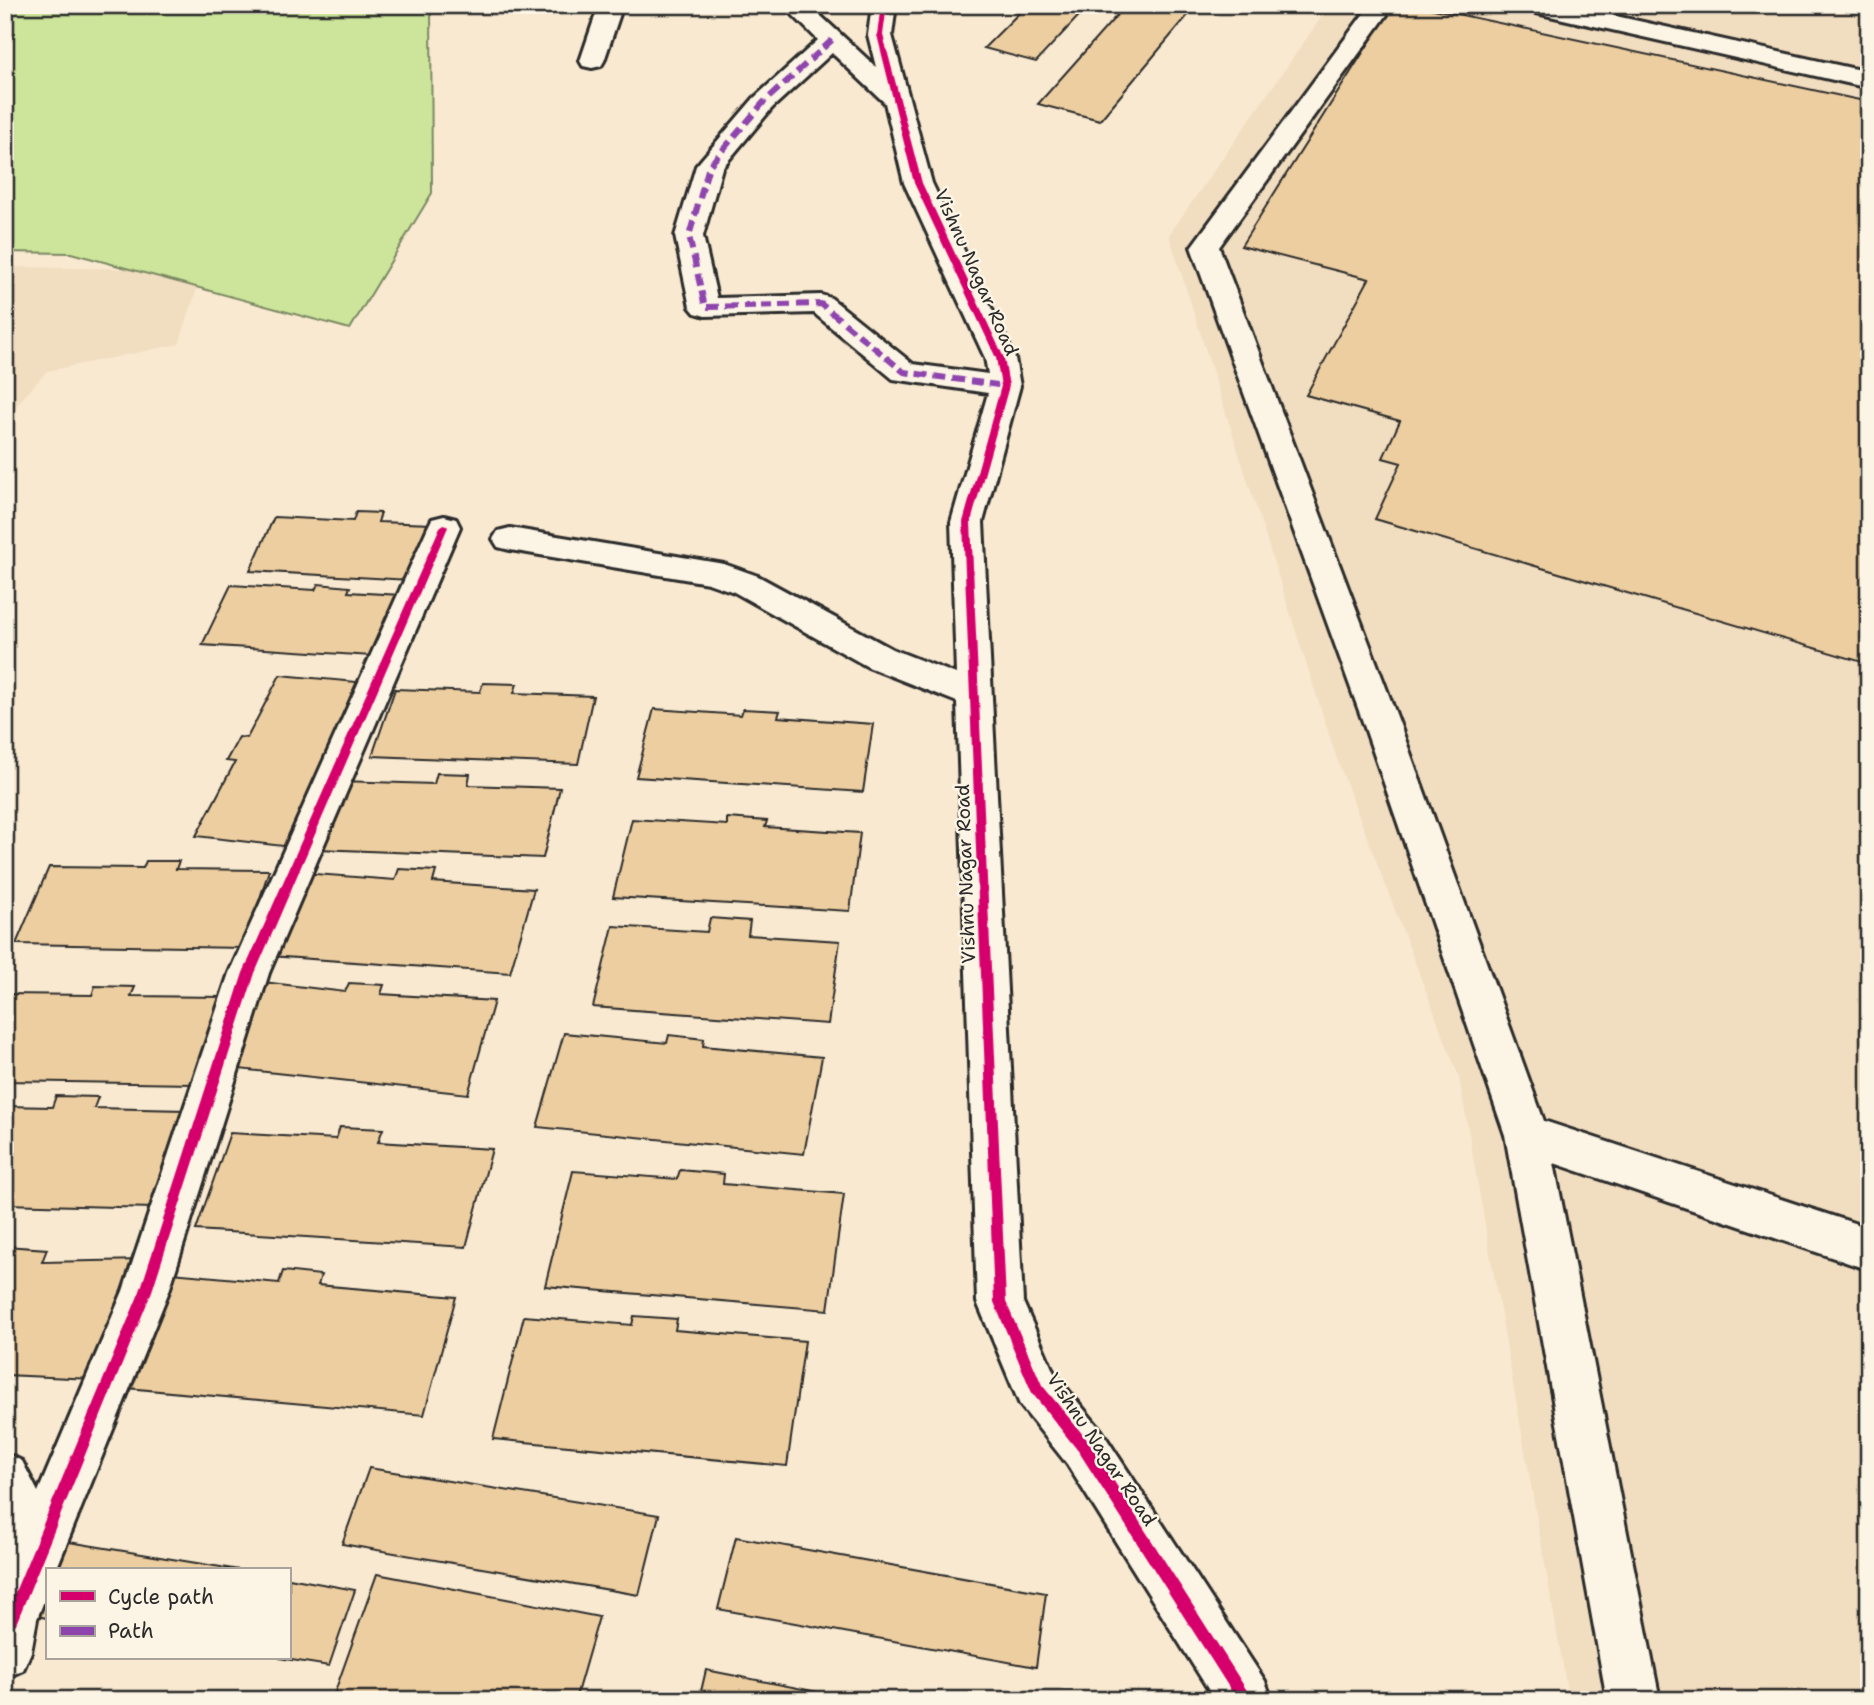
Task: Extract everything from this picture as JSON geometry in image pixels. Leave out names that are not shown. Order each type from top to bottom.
[{"type":"street","points":[[592,61],[611,5]]},
{"type":"street","points":[[795,5],[897,101]]},
{"type":"street","name":"Vishnu Nagar Road","points":[[884,5],[880,35],[918,183],[1000,358],[1005,386],[967,522],[1000,1302],[1037,1389],[1084,1447],[1246,1700]]},
{"type":"street","points":[[1382,5],[1205,247],[1381,722],[1527,1135],[1634,1700]]},
{"type":"street","points":[[1532,5],[1869,80]]},
{"type":"street","points":[[832,40],[763,103],[709,166],[690,236],[705,307],[821,304],[904,372],[1005,386]]},
{"type":"street","points":[[8,1635],[146,1291],[249,973],[444,527]]},
{"type":"street","points":[[510,540],[712,572],[746,584],[880,657],[974,695]]},
{"type":"street","points":[[1527,1135],[1869,1249]]},
{"type":"street","points":[[5,1478],[19,1506],[8,1635]]},
{"type":"shaded area","points":[[1330,5],[1869,5],[1869,1700],[1569,1700],[1459,1077],[1336,756],[1169,235]]},
{"type":"shaded area","points":[[5,267],[203,270],[179,344],[47,371],[5,418]]},
{"type":"green space","points":[[5,5],[431,5],[432,193],[350,329],[71,253],[5,252]]},
{"type":"building","points":[[1027,5],[1089,5],[1036,62],[984,48]]},
{"type":"building","points":[[1126,5],[1183,5],[1194,8],[1100,120],[1038,104]]},
{"type":"building","points":[[1393,5],[1415,5],[1869,102],[1869,664],[1375,519],[1401,463],[1383,458],[1400,421],[1306,395],[1369,279],[1241,246]]},
{"type":"building","points":[[356,512],[381,513],[378,522],[432,524],[410,580],[250,571],[274,517],[353,521]]},
{"type":"building","points":[[318,584],[350,587],[348,592],[401,595],[372,656],[202,645],[231,585],[315,590]]},
{"type":"building","points":[[280,675],[368,683],[292,847],[196,836],[235,762],[226,761],[239,737],[247,738]]},
{"type":"building","points":[[483,683],[517,684],[514,693],[593,696],[578,764],[372,756],[395,689],[480,692]]},
{"type":"building","points":[[654,709],[741,715],[743,709],[780,711],[778,717],[873,724],[863,792],[636,777]]},
{"type":"building","points":[[437,773],[470,774],[468,785],[560,788],[543,858],[318,849],[340,781],[434,784]]},
{"type":"building","points":[[727,818],[767,821],[765,827],[860,833],[850,911],[613,897],[632,819],[727,825]]},
{"type":"building","points":[[146,861],[179,861],[176,869],[269,870],[244,948],[16,944],[49,867],[143,868]]},
{"type":"building","points":[[399,869],[436,871],[433,882],[534,889],[510,973],[270,956],[302,873],[395,880]]},
{"type":"building","points":[[710,918],[750,921],[748,935],[840,941],[828,1024],[593,1007],[613,926],[707,932]]},
{"type":"building","points":[[263,982],[345,992],[349,983],[384,985],[381,994],[494,1001],[468,1094],[239,1069]]},
{"type":"building","points":[[95,986],[135,987],[131,996],[223,997],[195,1084],[5,1081],[5,994],[92,995]]},
{"type":"building","points":[[564,1033],[667,1043],[669,1035],[704,1039],[703,1046],[822,1057],[804,1154],[537,1127]]},
{"type":"building","points":[[56,1096],[98,1097],[94,1108],[186,1110],[153,1208],[5,1204],[5,1106],[52,1107]]},
{"type":"building","points":[[340,1127],[383,1129],[378,1142],[492,1149],[466,1247],[196,1230],[230,1133],[336,1139]]},
{"type":"building","points":[[680,1170],[724,1174],[723,1184],[844,1194],[828,1310],[545,1286],[573,1171],[677,1179]]},
{"type":"building","points":[[5,1246],[47,1249],[42,1262],[145,1260],[93,1379],[5,1375]]},
{"type":"building","points":[[283,1271],[321,1275],[318,1285],[456,1297],[424,1415],[127,1388],[172,1273],[279,1283]]},
{"type":"building","points":[[524,1316],[632,1325],[634,1316],[677,1319],[675,1330],[805,1341],[787,1466],[493,1439]]},
{"type":"building","points":[[369,1468],[659,1515],[639,1595],[342,1544]]},
{"type":"building","points":[[736,1537],[1046,1593],[1036,1667],[718,1609]]},
{"type":"building","points":[[63,1541],[227,1568],[51,1568]]},
{"type":"building","points":[[377,1574],[599,1617],[575,1700],[332,1700]]},
{"type":"building","points":[[290,1578],[355,1590],[329,1666],[290,1660]]},
{"type":"building","points":[[46,1579],[46,1618],[30,1615]]},
{"type":"building","points":[[706,1670],[859,1700],[699,1700]]},
{"type":"marked path","points":[[832,40],[763,103],[709,166],[689,236],[705,307],[821,304],[904,372],[1005,386]]},
{"type":"cycle path","points":[[884,5],[880,35],[918,183],[1000,358],[1005,386],[967,522],[1000,1302],[1037,1389],[1084,1447],[1246,1700]]},
{"type":"cycle path","points":[[11,1619],[146,1291],[249,973],[444,527]]}]
